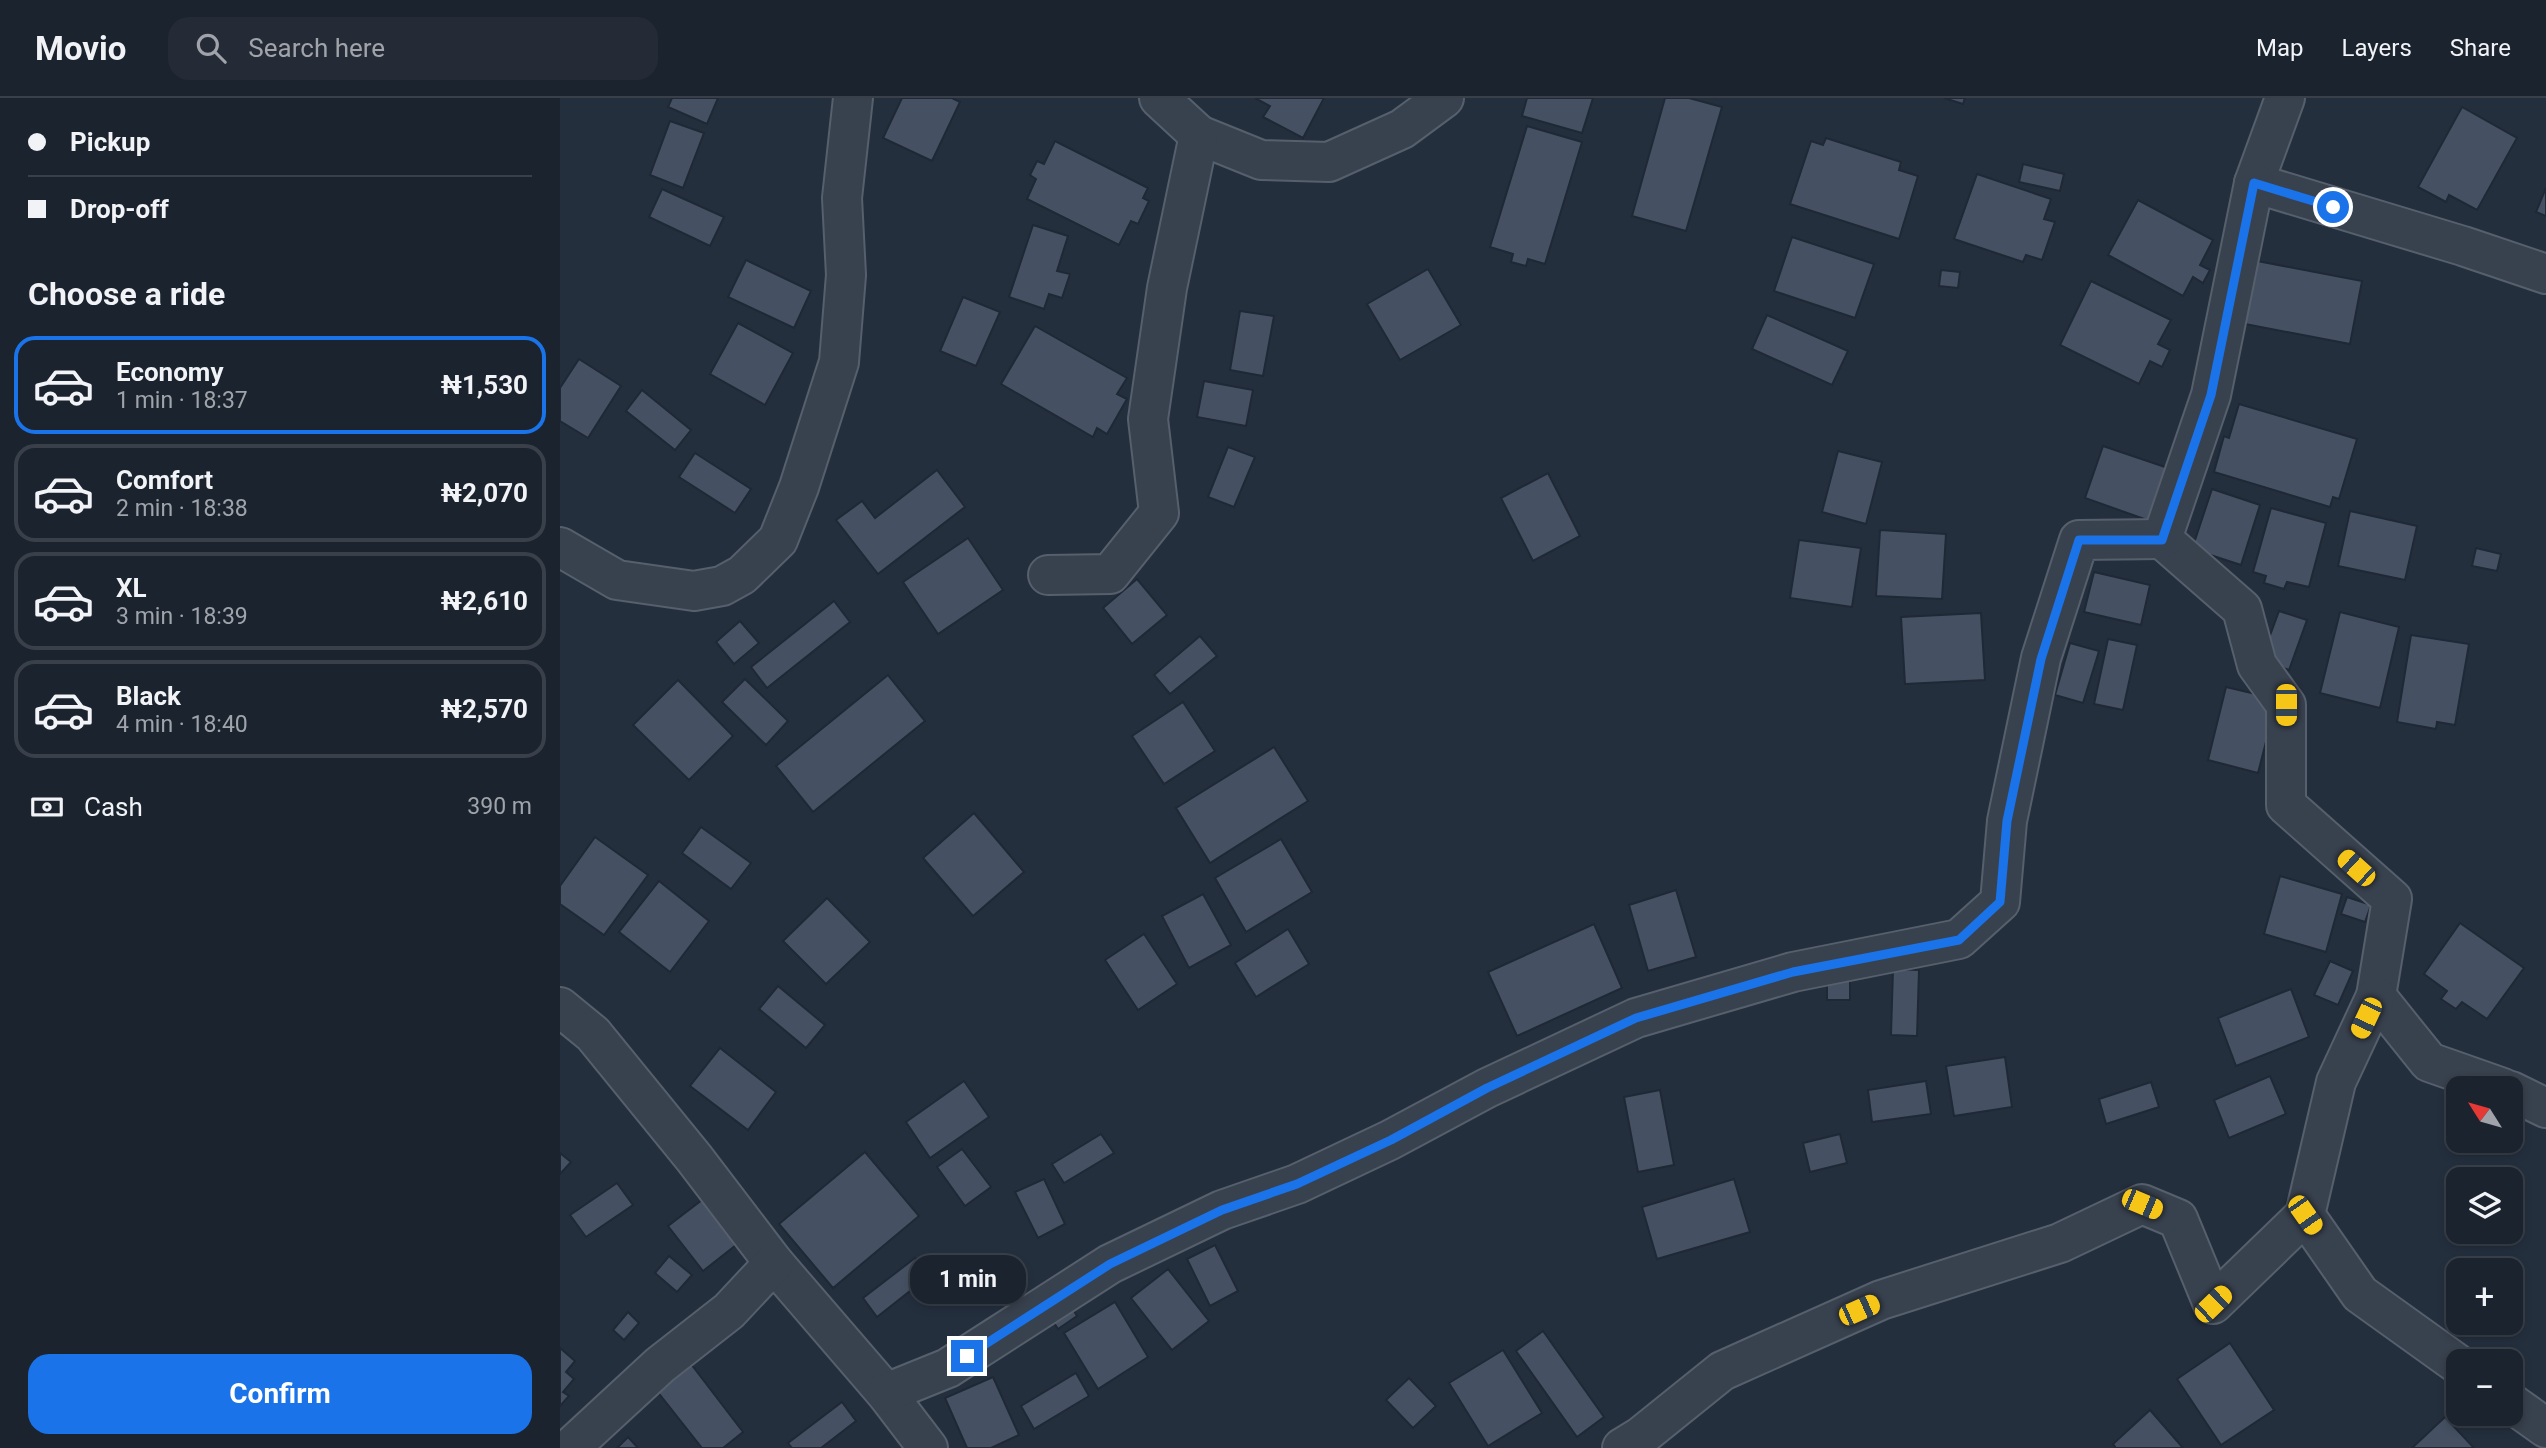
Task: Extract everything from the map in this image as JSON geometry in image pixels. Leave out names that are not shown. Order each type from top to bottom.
[{"type":"street","points":[[560,547],[617,580],[694,590],[722,586],[742,575],[778,540],[799,487],[839,362],[846,275],[842,198],[853,98]]},
{"type":"street","points":[[1159,98],[1199,135],[1261,160],[1329,162],[1402,129],[1444,98]]},
{"type":"street","points":[[2162,540],[2211,395],[2254,183],[2285,98]]},
{"type":"street","points":[[1048,575],[1110,574],[1159,513],[1148,419],[1167,288],[1199,135]]},
{"type":"street","points":[[2254,183],[2546,274]]},
{"type":"street","points":[[886,1393],[948,1368],[1110,1264],[1222,1210],[1297,1184],[1391,1140],[1487,1088],[1636,1018],[1793,972],[1959,940],[2000,902],[2007,821],[2041,659],[2079,540],[2162,540],[2242,609],[2257,665],[2286,705],[2286,805],[2392,899],[2376,996],[2336,1082],[2305,1215],[2213,1304],[2178,1219],[2142,1204],[2060,1243],[1881,1300],[1722,1371],[1636,1444]]},
{"type":"street","points":[[2376,996],[2429,1062],[2469,1076]]},
{"type":"street","points":[[560,1007],[593,1034],[694,1158],[774,1263],[886,1393],[928,1448]]},
{"type":"street","points":[[2524,1097],[2546,1108]]},
{"type":"street","points":[[2305,1215],[2360,1294],[2446,1356]]},
{"type":"street","points":[[570,1448],[660,1365],[729,1311],[774,1263]]},
{"type":"street","points":[[2523,1412],[2546,1428]]},
{"type":"building","points":[[672,98],[718,98],[707,124],[668,107]]},
{"type":"building","points":[[902,98],[952,98],[960,102],[932,161],[883,138]]},
{"type":"building","points":[[1255,98],[1324,98],[1303,138],[1263,117],[1270,106]]},
{"type":"building","points":[[1527,98],[1593,98],[1582,133],[1522,116]]},
{"type":"building","points":[[1665,98],[1689,98],[1722,107],[1686,231],[1632,216]]},
{"type":"building","points":[[1944,98],[1965,98],[1963,104]]},
{"type":"building","points":[[2462,107],[2517,138],[2477,210],[2449,195],[2446,202],[2418,187]]},
{"type":"building","points":[[670,121],[704,133],[683,188],[650,175]]},
{"type":"building","points":[[1527,126],[1582,142],[1545,264],[1528,259],[1526,266],[1511,262],[1513,254],[1490,247]]},
{"type":"building","points":[[1826,138],[1901,162],[1899,170],[1918,176],[1899,239],[1790,204],[1811,141],[1823,145]]},
{"type":"building","points":[[1055,141],[1148,188],[1143,198],[1149,201],[1138,224],[1131,221],[1119,245],[1027,199],[1036,179],[1030,175],[1037,161],[1044,164]]},
{"type":"building","points":[[2023,164],[2064,174],[2060,191],[2019,182]]},
{"type":"building","points":[[1977,174],[2051,199],[2044,219],[2055,222],[2042,260],[2026,255],[2023,262],[1954,239]]},
{"type":"building","points":[[2546,188],[2546,216],[2536,212]]},
{"type":"building","points":[[662,189],[724,217],[710,246],[649,217]]},
{"type":"building","points":[[2138,200],[2213,240],[2200,265],[2210,270],[2203,283],[2193,277],[2183,296],[2108,255]]},
{"type":"building","points":[[1033,225],[1068,236],[1057,271],[1070,274],[1062,298],[1049,294],[1044,309],[1009,297]]},
{"type":"building","points":[[1792,237],[1874,264],[1855,318],[1774,291]]},
{"type":"building","points":[[746,260],[811,291],[794,328],[728,297]]},
{"type":"building","points":[[2252,260],[2362,281],[2350,344],[2240,323]]},
{"type":"building","points":[[1428,269],[1461,325],[1400,360],[1367,304]]},
{"type":"building","points":[[1941,270],[1960,272],[1958,288],[1939,286]]},
{"type":"building","points":[[2091,281],[2171,320],[2158,344],[2170,350],[2162,367],[2150,361],[2139,384],[2060,345]]},
{"type":"building","points":[[963,297],[1000,312],[976,366],[940,351]]},
{"type":"building","points":[[1240,311],[1274,316],[1263,376],[1230,370]]},
{"type":"building","points":[[1767,315],[1848,351],[1832,385],[1752,349]]},
{"type":"building","points":[[738,323],[793,353],[765,405],[710,374]]},
{"type":"building","points":[[1035,326],[1127,378],[1117,394],[1127,399],[1107,434],[1097,428],[1093,437],[1001,384]]},
{"type":"building","points":[[579,359],[621,386],[588,438],[560,421],[560,388]]},
{"type":"building","points":[[1204,381],[1253,390],[1246,426],[1197,417]]},
{"type":"building","points":[[642,390],[691,430],[675,450],[626,411]]},
{"type":"building","points":[[2239,404],[2357,439],[2339,499],[2333,497],[2330,507],[2214,472],[2224,436],[2229,438]]},
{"type":"building","points":[[2103,446],[2168,468],[2150,521],[2085,498]]},
{"type":"building","points":[[1228,447],[1255,457],[1234,507],[1208,497]]},
{"type":"building","points":[[1838,451],[1882,462],[1866,524],[1822,512]]},
{"type":"building","points":[[695,453],[751,489],[735,513],[679,477]]},
{"type":"building","points":[[937,470],[965,507],[878,574],[836,520],[862,501],[875,518]]},
{"type":"building","points":[[1548,473],[1580,536],[1533,561],[1501,498]]},
{"type":"building","points":[[2212,489],[2260,505],[2241,565],[2192,549]]},
{"type":"building","points":[[2271,508],[2326,523],[2309,587],[2287,582],[2284,589],[2264,583],[2266,576],[2253,572]]},
{"type":"building","points":[[2350,511],[2417,526],[2405,580],[2338,566]]},
{"type":"building","points":[[1880,530],[1946,534],[1942,599],[1876,596]]},
{"type":"building","points":[[968,538],[1003,590],[938,634],[903,582]]},
{"type":"building","points":[[1799,540],[1861,548],[1852,607],[1790,598]]},
{"type":"building","points":[[2476,548],[2501,554],[2497,571],[2472,566]]},
{"type":"building","points":[[2094,572],[2150,585],[2141,625],[2084,612]]},
{"type":"building","points":[[1137,579],[1167,615],[1132,644],[1103,608]]},
{"type":"building","points":[[834,601],[850,622],[767,688],[751,667]]},
{"type":"building","points":[[2279,611],[2307,620],[2289,670],[2261,660]]},
{"type":"building","points":[[2340,612],[2399,627],[2380,708],[2320,693]]},
{"type":"building","points":[[1981,613],[1985,680],[1905,684],[1901,617]]},
{"type":"building","points":[[740,621],[759,643],[734,664],[716,642]]},
{"type":"building","points":[[2411,635],[2469,644],[2455,725],[2437,722],[2436,729],[2397,722]]},
{"type":"building","points":[[1200,636],[1217,656],[1170,694],[1154,675]]},
{"type":"building","points":[[2108,639],[2137,645],[2123,710],[2094,704]]},
{"type":"building","points":[[2070,643],[2099,651],[2083,703],[2055,695]]},
{"type":"building","points":[[888,675],[925,721],[813,812],[776,766]]},
{"type":"building","points":[[745,679],[788,721],[766,745],[722,702]]},
{"type":"building","points":[[678,680],[733,736],[689,780],[633,725]]},
{"type":"building","points":[[2226,687],[2277,699],[2258,773],[2208,760]]},
{"type":"building","points":[[1183,702],[1215,751],[1164,784],[1132,736]]},
{"type":"building","points":[[1274,747],[1308,801],[1210,863],[1176,808]]},
{"type":"building","points":[[974,813],[1024,872],[973,916],[923,858]]},
{"type":"building","points":[[701,827],[751,863],[731,889],[682,853]]},
{"type":"building","points":[[595,837],[648,875],[604,935],[560,904],[560,886]]},
{"type":"building","points":[[1281,839],[1312,892],[1246,932],[1215,878]]},
{"type":"building","points":[[2280,876],[2342,894],[2326,952],[2264,934]]},
{"type":"building","points":[[659,881],[709,921],[670,972],[619,932]]},
{"type":"building","points":[[1676,890],[1696,957],[1648,971],[1629,905]]},
{"type":"building","points":[[1203,894],[1231,945],[1189,968],[1162,916]]},
{"type":"building","points":[[2347,897],[2371,905],[2365,922],[2341,914]]},
{"type":"building","points":[[827,898],[870,942],[826,984],[783,941]]},
{"type":"building","points":[[2460,923],[2524,968],[2487,1019],[2462,1002],[2456,1009],[2441,999],[2447,991],[2424,974]]},
{"type":"building","points":[[1594,924],[1622,988],[1517,1036],[1488,972]]},
{"type":"building","points":[[1288,929],[1309,964],[1256,997],[1235,963]]},
{"type":"building","points":[[1144,934],[1177,984],[1138,1010],[1105,960]]},
{"type":"building","points":[[2330,961],[2353,971],[2338,1005],[2314,995]]},
{"type":"building","points":[[1893,969],[1919,970],[1917,1036],[1891,1035]]},
{"type":"building","points":[[1827,970],[1850,970],[1850,1000],[1827,1000]]},
{"type":"building","points":[[778,986],[825,1025],[806,1048],[759,1009]]},
{"type":"building","points":[[2291,989],[2309,1037],[2236,1066],[2218,1018]]},
{"type":"building","points":[[720,1048],[776,1092],[748,1130],[690,1086]]},
{"type":"building","points":[[2005,1057],[2012,1107],[1954,1116],[1946,1066]]},
{"type":"building","points":[[2270,1076],[2286,1114],[2229,1138],[2214,1100]]},
{"type":"building","points":[[964,1081],[989,1117],[930,1158],[906,1122]]},
{"type":"building","points":[[1926,1081],[1931,1114],[1872,1122],[1868,1090]]},
{"type":"building","points":[[2151,1082],[2159,1107],[2106,1124],[2099,1099]]},
{"type":"building","points":[[1660,1090],[1674,1165],[1638,1172],[1624,1097]]},
{"type":"building","points":[[1101,1134],[1114,1153],[1064,1183],[1052,1164]]},
{"type":"building","points":[[1840,1134],[1847,1163],[1810,1172],[1803,1143]]},
{"type":"building","points":[[962,1149],[991,1187],[965,1206],[937,1167]]},
{"type":"building","points":[[865,1152],[919,1216],[833,1288],[779,1224]]},
{"type":"building","points":[[560,1153],[571,1162],[560,1174]]},
{"type":"building","points":[[1044,1179],[1065,1224],[1038,1238],[1015,1192]]},
{"type":"building","points":[[1734,1179],[1750,1232],[1657,1259],[1642,1207]]},
{"type":"building","points":[[617,1183],[633,1205],[586,1237],[570,1215]]},
{"type":"building","points":[[702,1200],[736,1245],[703,1271],[668,1226]]},
{"type":"building","points":[[1215,1245],[1238,1291],[1210,1306],[1187,1259]]},
{"type":"building","points":[[669,1256],[692,1275],[677,1292],[655,1273]]},
{"type":"building","points":[[915,1258],[929,1276],[877,1317],[863,1298]]},
{"type":"building","points":[[1168,1269],[1209,1321],[1172,1350],[1131,1298]]},
{"type":"building","points":[[1069,1302],[1077,1316],[1058,1329],[1049,1315]]},
{"type":"building","points":[[1115,1302],[1148,1357],[1098,1389],[1064,1333]]},
{"type":"building","points":[[628,1312],[639,1323],[624,1340],[613,1330]]},
{"type":"building","points":[[1543,1331],[1604,1417],[1577,1437],[1516,1351]]},
{"type":"building","points":[[2230,1343],[2274,1410],[2221,1445],[2177,1379]]},
{"type":"building","points":[[560,1348],[575,1361],[566,1372],[574,1379],[563,1392],[569,1396],[560,1406]]},
{"type":"building","points":[[1503,1350],[1542,1413],[1488,1446],[1449,1383]]},
{"type":"building","points":[[691,1364],[743,1432],[723,1448],[702,1448],[657,1391]]},
{"type":"building","points":[[1076,1373],[1089,1396],[1034,1429],[1021,1406]]},
{"type":"building","points":[[993,1377],[1019,1435],[991,1448],[967,1448],[945,1398]]},
{"type":"building","points":[[1409,1378],[1436,1406],[1413,1428],[1386,1400]]},
{"type":"building","points":[[842,1402],[856,1421],[821,1448],[792,1448],[788,1443]]},
{"type":"building","points":[[2150,1410],[2183,1448],[2116,1448],[2113,1444]]},
{"type":"building","points":[[2445,1417],[2446,1426],[2453,1426],[2474,1448],[2412,1448]]},
{"type":"building","points":[[628,1437],[638,1448],[617,1448]]},
{"type":"route","points":[[967,1356],[1110,1264],[1222,1210],[1297,1184],[1391,1140],[1487,1088],[1636,1018],[1793,972],[1959,940],[2000,902],[2007,821],[2041,659],[2079,540],[2162,540],[2211,395],[2254,183],[2333,207]]}]
